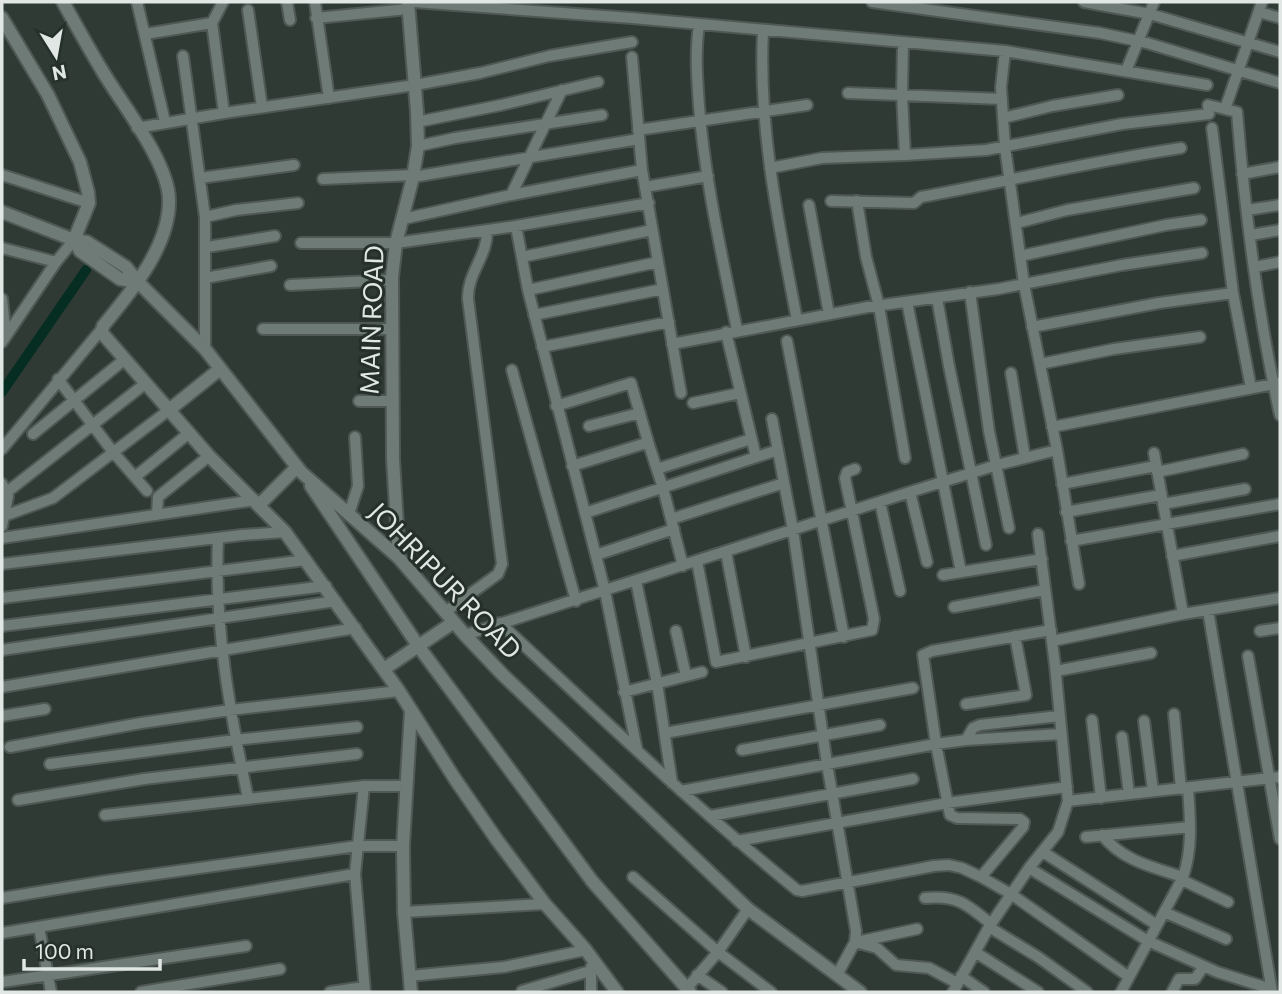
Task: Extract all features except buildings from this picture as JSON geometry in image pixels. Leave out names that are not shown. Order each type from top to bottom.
[{"type":"street","points":[[2,449],[138,282],[162,233],[170,198],[159,162],[63,2]]},
{"type":"street","points":[[137,2],[165,122]]},
{"type":"street","points":[[223,2],[212,23],[224,113]]},
{"type":"street","points":[[287,2],[290,20]]},
{"type":"street","points":[[315,2],[329,98]]},
{"type":"street","points":[[872,2],[1100,33],[1138,41],[1280,83]]},
{"type":"street","points":[[1084,2],[1150,14],[1280,52]]},
{"type":"street","points":[[1126,71],[1154,2]]},
{"type":"street","points":[[316,18],[410,4],[699,25],[1005,51],[1208,85]]},
{"type":"street","name":"MAIN ROAD","points":[[399,558],[393,459],[392,280],[396,243],[418,146],[410,4]]},
{"type":"street","points":[[1225,109],[1260,7],[1280,18]]},
{"type":"street","points":[[248,10],[262,107]]},
{"type":"street","points":[[2,18],[65,127],[80,162],[89,203],[81,244],[56,262],[4,339]]},
{"type":"street","points":[[145,34],[212,23]]},
{"type":"street","points":[[699,25],[696,50],[700,122],[740,393],[756,457]]},
{"type":"street","points":[[763,31],[762,55],[770,168],[797,320]]},
{"type":"street","points":[[137,128],[192,117],[415,85],[549,56],[632,42]]},
{"type":"street","points":[[903,43],[905,155]]},
{"type":"street","points":[[1005,51],[1002,99],[1005,147],[1020,256],[1079,584]]},
{"type":"street","points":[[183,56],[205,217],[205,349]]},
{"type":"street","points":[[632,57],[642,170],[681,393]]},
{"type":"street","points":[[418,122],[598,82]]},
{"type":"street","points":[[511,195],[562,90]]},
{"type":"street","points":[[848,93],[1002,99]]},
{"type":"street","points":[[1003,118],[1052,106],[1118,95]]},
{"type":"street","points":[[323,178],[413,176],[528,158],[700,122],[807,105]]},
{"type":"street","points":[[770,168],[822,158],[942,154],[1005,147],[1109,127],[1209,114],[1208,105],[1237,112],[1242,174],[1255,267],[1277,384],[1280,415]]},
{"type":"street","points":[[418,146],[601,115]]},
{"type":"street","points":[[1212,128],[1233,293],[1251,388]]},
{"type":"street","points":[[831,201],[914,203],[921,197],[1181,148]]},
{"type":"street","points":[[200,178],[294,165]]},
{"type":"street","points":[[1242,174],[1280,167]]},
{"type":"street","points":[[403,219],[642,170]]},
{"type":"street","points":[[2,175],[89,203]]},
{"type":"street","points":[[645,187],[708,176]]},
{"type":"street","points":[[1017,223],[1078,208],[1194,188]]},
{"type":"street","points":[[857,201],[869,270],[879,306],[905,458]]},
{"type":"street","points":[[301,243],[396,243],[516,226],[649,202]]},
{"type":"street","points":[[205,217],[236,210],[298,203]]},
{"type":"street","points":[[809,205],[829,314]]},
{"type":"street","points":[[1247,210],[1280,205]]},
{"type":"street","points":[[2,212],[81,244],[138,282]]},
{"type":"street","points":[[1020,256],[1202,220]]},
{"type":"street","points":[[516,226],[527,290],[605,591],[636,750]]},
{"type":"street","points":[[394,662],[419,647],[498,574],[502,564],[468,299],[470,279],[487,245],[487,230]]},
{"type":"street","points":[[522,257],[652,230]]},
{"type":"street","points":[[1251,235],[1280,230]]},
{"type":"street","points":[[206,247],[275,236]]},
{"type":"street","points":[[2,248],[56,262]]},
{"type":"street","points":[[672,344],[829,314],[1202,253]]},
{"type":"street","points":[[527,290],[658,261]]},
{"type":"street","points":[[1255,267],[1280,262]]},
{"type":"street","points":[[205,278],[271,266]]},
{"type":"street","points":[[290,285],[392,280]]},
{"type":"street","name":"JOHRIPUR ROAD","points":[[138,282],[205,349],[299,470],[399,558],[464,635],[748,909],[860,992]]},
{"type":"street","points":[[534,315],[663,289]]},
{"type":"street","points":[[970,292],[983,388],[1009,528]]},
{"type":"street","points":[[1032,327],[1159,303],[1233,293]]},
{"type":"street","points":[[937,298],[948,366],[986,545]]},
{"type":"street","points":[[2,299],[4,339]]},
{"type":"street","points":[[907,302],[961,572]]},
{"type":"street","points":[[542,347],[669,322]]},
{"type":"street","points":[[263,329],[392,329]]},
{"type":"street","points":[[101,330],[209,456],[260,501],[356,628],[394,662],[400,691],[455,779],[545,904],[617,992]]},
{"type":"street","points":[[1040,364],[1114,349],[1200,337]]},
{"type":"street","points":[[787,341],[844,637]]},
{"type":"street","points":[[33,434],[125,359]]},
{"type":"street","points":[[146,383],[5,488],[3,521],[53,498],[220,369]]},
{"type":"street","points":[[512,370],[576,601]]},
{"type":"street","points":[[1011,373],[1025,458]]},
{"type":"street","points":[[58,379],[113,452],[147,491]]},
{"type":"street","points":[[556,406],[631,383],[683,566]]},
{"type":"street","points":[[1052,427],[1277,384]]},
{"type":"street","points":[[693,403],[740,393]]},
{"type":"street","points":[[359,401],[392,401]]},
{"type":"street","points":[[589,426],[640,413]]},
{"type":"street","points":[[772,419],[793,530],[822,736],[856,931],[855,942],[837,975]]},
{"type":"street","points":[[135,477],[189,433]]},
{"type":"street","points":[[349,514],[358,486],[355,437]]},
{"type":"street","points":[[657,469],[751,439]]},
{"type":"street","points":[[572,466],[643,444],[649,445]]},
{"type":"street","points":[[585,513],[778,450]]},
{"type":"street","points":[[464,635],[910,492],[1057,450]]},
{"type":"street","points":[[1154,453],[1183,614]]},
{"type":"street","points":[[1062,484],[1243,454]]},
{"type":"street","points":[[157,514],[158,497],[209,456]]},
{"type":"street","points":[[697,561],[715,661],[866,632],[874,625],[850,512],[845,475],[855,469]]},
{"type":"street","points":[[2,538],[260,501],[299,470],[419,647],[592,881],[687,991],[748,909]]},
{"type":"street","points":[[596,555],[784,483]]},
{"type":"street","points":[[1066,512],[1245,489]]},
{"type":"street","points":[[910,492],[927,562]]},
{"type":"street","points":[[880,502],[900,591]]},
{"type":"street","points":[[1071,541],[1280,504]]},
{"type":"street","points":[[2,564],[285,532]]},
{"type":"street","points":[[957,984],[990,925],[1029,868],[1058,832],[1068,801],[1052,635],[1038,534]]},
{"type":"street","points":[[1172,556],[1280,536]]},
{"type":"street","points":[[218,538],[216,572],[222,649],[235,740],[248,798]]},
{"type":"street","points":[[726,552],[746,657]]},
{"type":"street","points":[[943,575],[1042,559]]},
{"type":"street","points":[[2,598],[306,560]]},
{"type":"street","points":[[636,582],[677,787]]},
{"type":"street","points":[[2,626],[326,586]]},
{"type":"street","points":[[954,607],[1045,590]]},
{"type":"street","points":[[981,877],[1023,827],[1024,822],[1020,819],[957,818],[950,815],[923,655],[1015,636],[1052,635],[1280,598]]},
{"type":"street","points":[[2,650],[336,601]]},
{"type":"street","points":[[1029,868],[1148,941],[1232,978],[1271,991],[1208,610]]},
{"type":"street","points":[[500,623],[737,842],[799,891],[949,865],[962,868],[1011,894],[1129,977]]},
{"type":"street","points":[[2,687],[356,628]]},
{"type":"street","points":[[1260,631],[1280,628]]},
{"type":"street","points":[[676,631],[686,676]]},
{"type":"street","points":[[966,704],[1026,695],[1015,636]]},
{"type":"street","points":[[1056,671],[1151,653]]},
{"type":"street","points":[[1248,656],[1275,778],[1280,839]]},
{"type":"street","points":[[624,692],[702,672]]},
{"type":"street","points":[[665,733],[913,688]]},
{"type":"street","points":[[10,747],[230,710],[400,691]]},
{"type":"street","points":[[2,716],[46,709]]},
{"type":"street","points":[[411,709],[404,846],[404,912],[411,992]]},
{"type":"street","points":[[1121,992],[1182,878],[1190,853],[1190,827],[1174,714]]},
{"type":"street","points":[[966,740],[973,728],[981,725],[1059,716]]},
{"type":"street","points":[[1092,720],[1101,797]]},
{"type":"street","points":[[1144,721],[1153,791]]},
{"type":"street","points":[[742,750],[880,725]]},
{"type":"street","points":[[50,764],[357,727]]},
{"type":"street","points":[[677,787],[936,744],[1061,734]]},
{"type":"street","points":[[1122,737],[1129,794]]},
{"type":"street","points":[[18,800],[144,779],[356,754]]},
{"type":"street","points":[[1068,801],[1275,778]]},
{"type":"street","points":[[710,816],[914,779]]},
{"type":"street","points":[[105,815],[364,786],[407,786]]},
{"type":"street","points":[[330,992],[364,990],[355,874],[364,786]]},
{"type":"street","points":[[737,842],[947,803],[1067,787]]},
{"type":"street","points":[[1086,837],[1190,827]]},
{"type":"street","points":[[1102,835],[1114,850],[1182,878],[1228,902]]},
{"type":"street","points":[[2,898],[357,846],[404,846]]},
{"type":"street","points":[[1043,852],[1157,925]]},
{"type":"street","points":[[2,933],[355,874]]},
{"type":"street","points":[[633,877],[718,952],[771,992]]},
{"type":"street","points":[[925,898],[950,897],[960,901],[1087,992]]},
{"type":"street","points":[[404,912],[545,904]]},
{"type":"street","points":[[1164,912],[1226,939]]},
{"type":"street","points":[[39,927],[51,992]]},
{"type":"street","points":[[855,942],[916,929]]},
{"type":"street","points":[[855,942],[877,948],[895,965],[929,968],[957,984],[984,992]]},
{"type":"street","points":[[2,982],[246,946]]},
{"type":"street","points":[[975,952],[1038,992]]},
{"type":"street","points":[[588,954],[591,992]]},
{"type":"street","points":[[409,976],[504,967],[588,954]]},
{"type":"street","points":[[1171,992],[1179,979],[1195,979],[1204,966]]},
{"type":"street","points":[[141,992],[280,969]]},
{"type":"street","points":[[522,991],[590,971]]},
{"type":"street","points":[[697,975],[722,992]]},
{"type":"waterway","points":[[2,392],[86,270]]}]
